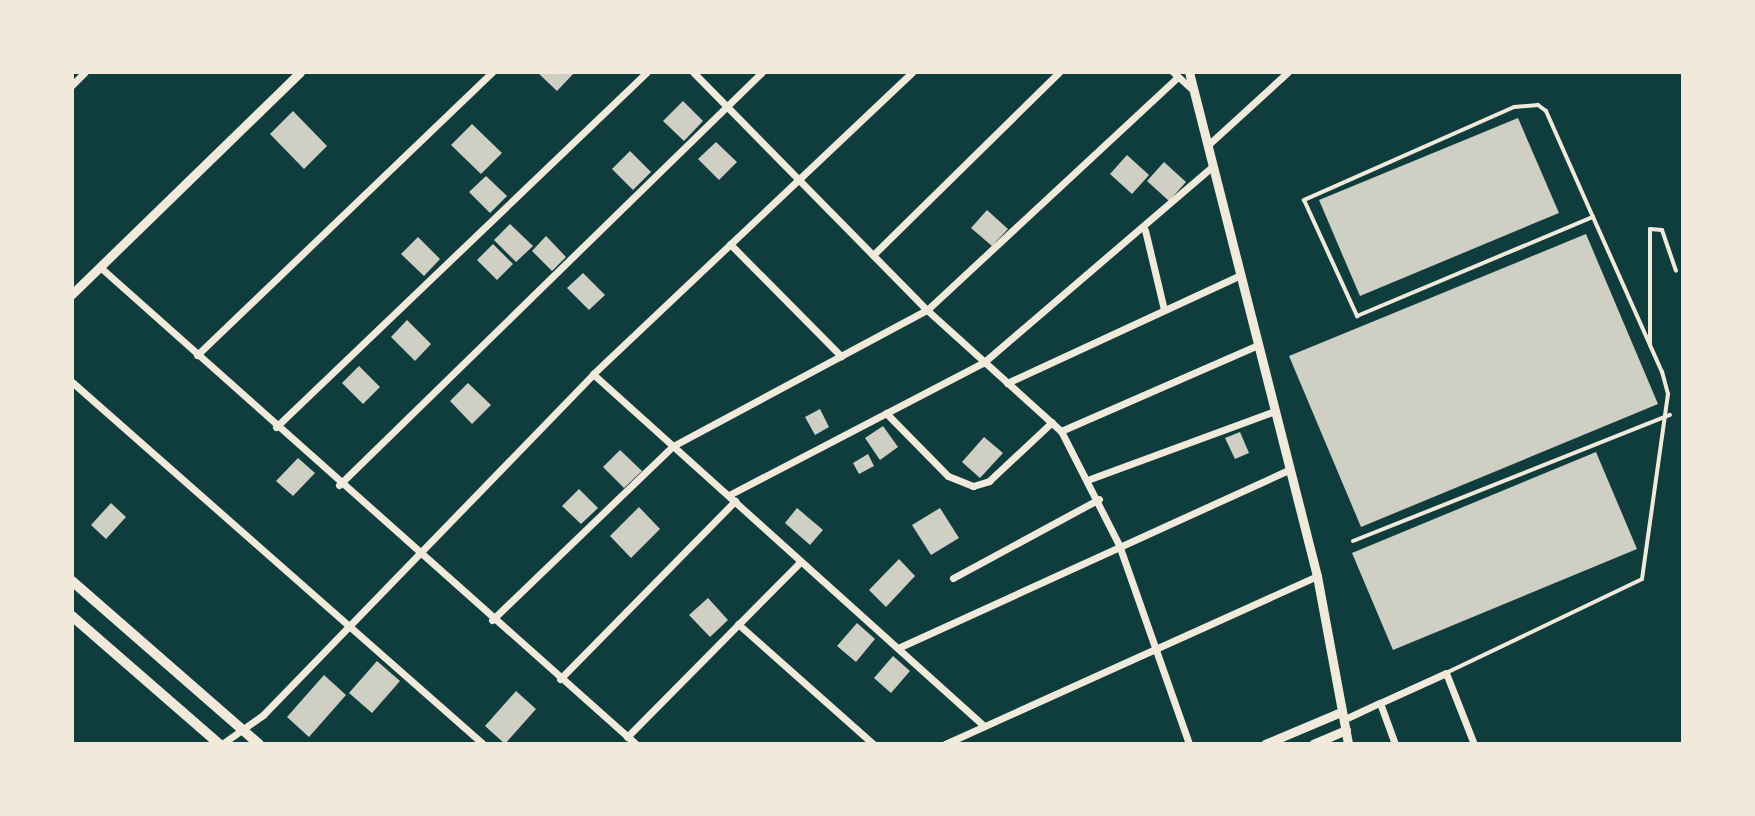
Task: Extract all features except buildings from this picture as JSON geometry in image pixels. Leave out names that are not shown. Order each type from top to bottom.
[{"type":"main road","points":[[72,581],[259,744]]},
{"type":"main road","points":[[72,616],[220,744]]},
{"type":"street","points":[[72,85],[85,72]]},
{"type":"street","points":[[72,294],[300,72]]},
{"type":"street","points":[[197,355],[492,72]]},
{"type":"street","points":[[276,427],[647,72]]},
{"type":"street","points":[[693,72],[927,310],[1061,431],[1090,479],[1119,545],[1189,744]]},
{"type":"street","points":[[339,485],[762,72]]},
{"type":"street","points":[[220,744],[244,730],[593,374],[912,72]]},
{"type":"street","points":[[873,255],[1059,72]]},
{"type":"street","points":[[1189,72],[1317,576],[1348,744]]},
{"type":"street","points":[[1208,145],[1288,72]]},
{"type":"street","points":[[492,620],[673,446],[927,310],[1176,74],[1194,91]]},
{"type":"street","points":[[560,679],[732,498],[983,363],[1145,230],[1213,166]]},
{"type":"street","points":[[1145,230],[1164,310]]},
{"type":"street","points":[[730,244],[841,356]]},
{"type":"street","points":[[100,267],[416,555],[636,744]]},
{"type":"street","points":[[1007,383],[1241,275]]},
{"type":"street","points":[[1061,431],[1258,345]]},
{"type":"street","points":[[593,374],[984,726]]},
{"type":"street","points":[[72,382],[483,744]]},
{"type":"street","points":[[1090,479],[1275,411]]},
{"type":"street","points":[[886,413],[948,476],[973,486],[989,481],[1052,422]]},
{"type":"street","points":[[898,648],[1290,469]]},
{"type":"street","points":[[953,578],[1099,499]]},
{"type":"street","points":[[627,737],[801,561]]},
{"type":"street","points":[[945,744],[1317,576]]},
{"type":"street","points":[[738,624],[873,744]]},
{"type":"street","points":[[1265,744],[1344,720],[1446,673],[1474,744]]},
{"type":"street","points":[[1380,703],[1395,744]]},
{"type":"street","points":[[1313,744],[1344,720]]},
{"type":"lane","points":[[1446,673],[1642,579],[1670,415],[1650,345],[1546,111],[1526,103],[1304,200],[1357,316],[1593,217]]},
{"type":"lane","points":[[1650,345],[1647,234],[1656,226],[1676,271]]},
{"type":"lane","points":[[1353,541],[1670,415]]}]
